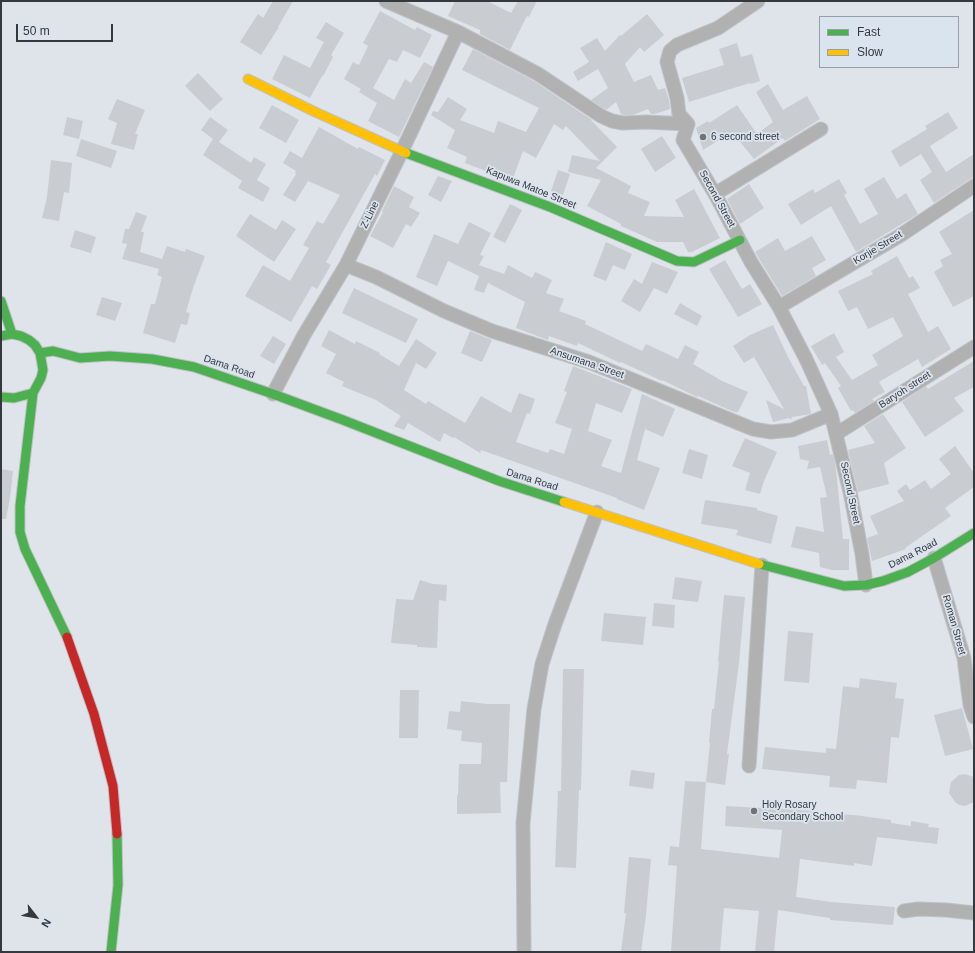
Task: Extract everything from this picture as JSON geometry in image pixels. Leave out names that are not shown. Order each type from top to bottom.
[{"type":"main road","name":"Kapuwa Matoe Street","points":[[248,79],[313,111],[402,151],[544,204],[652,251],[677,260],[694,262],[740,240]]},
{"type":"main road","points":[[1,301],[12,334]]},
{"type":"main road","points":[[1,336],[12,334],[29,340],[35,345],[40,353],[43,365],[41,378],[33,393],[20,506],[20,532],[25,549],[67,638],[94,714],[113,786],[118,837],[118,885],[111,952]]},
{"type":"main road","points":[[40,353],[53,351],[80,358]]},
{"type":"main road","name":"Dama Road","points":[[80,358],[110,356],[152,358],[194,367],[273,394],[499,481],[762,565],[844,586],[866,585],[883,581],[908,572],[974,533]]},
{"type":"main road","points":[[65,365],[80,358]]},
{"type":"main road","points":[[41,378],[52,372]]},
{"type":"main road","points":[[1,396],[14,398],[33,393]]},
{"type":"street","points":[[386,1],[458,32],[538,74],[601,116],[612,121],[623,123],[646,122],[688,124]]},
{"type":"street","points":[[688,124],[680,114],[667,62],[670,51],[677,45],[718,28],[758,1]]},
{"type":"street","name":"Z-Line","points":[[273,394],[304,334],[346,265],[458,32]]},
{"type":"street","name":"Second Street","points":[[688,124],[683,140],[779,307],[809,365],[831,414],[853,506],[866,585]]},
{"type":"street","points":[[715,194],[821,129]]},
{"type":"street","name":"Korjie Street","points":[[779,307],[901,235],[974,186]]},
{"type":"street","name":"Ansumana Street","points":[[346,265],[376,277],[444,311],[492,331],[589,362],[753,429],[771,432],[792,430],[831,414]]},
{"type":"street","name":"Baryoh street","points":[[836,434],[974,347]]},
{"type":"street","points":[[524,952],[523,823],[534,709],[542,664],[555,624],[597,512]]},
{"type":"street","name":"Roman Street","points":[[934,558],[969,657],[970,705],[974,717]]},
{"type":"street","points":[[749,766],[762,565]]},
{"type":"street","points":[[904,911],[918,909],[974,913]]},
{"type":"building","points":[[273,1],[293,1],[279,27],[261,55],[240,42],[258,14],[263,18]]},
{"type":"building","points":[[455,1],[487,1],[511,13],[518,1],[537,1],[529,17],[527,16],[510,50],[480,34],[480,30],[448,16]]},
{"type":"building","points":[[380,11],[415,30],[417,27],[432,35],[420,58],[403,50],[397,62],[389,59],[373,88],[394,100],[405,79],[411,83],[424,62],[433,67],[399,137],[368,121],[377,103],[359,92],[361,89],[344,79],[353,62],[359,65],[368,46],[363,43]]},
{"type":"building","points":[[647,14],[664,35],[644,52],[640,47],[625,64],[634,82],[651,75],[658,90],[665,88],[670,109],[655,114],[651,114],[648,109],[633,115],[624,115],[621,114],[616,102],[606,110],[591,100],[608,88],[598,69],[578,81],[573,72],[589,62],[580,48],[597,38],[605,51],[620,35],[621,36]]},
{"type":"building","points":[[326,22],[344,33],[331,55],[333,57],[310,98],[272,79],[284,55],[310,68],[324,42],[316,38]]},
{"type":"building","points":[[737,43],[741,57],[752,54],[760,81],[689,102],[682,78],[724,65],[719,49]]},
{"type":"building","points":[[473,49],[534,81],[592,120],[617,147],[596,168],[631,186],[628,193],[650,202],[644,216],[684,217],[675,200],[694,189],[720,238],[692,252],[688,252],[683,242],[657,242],[621,226],[621,224],[587,206],[601,180],[568,172],[572,155],[600,161],[566,126],[563,130],[554,124],[536,158],[523,151],[512,181],[465,163],[467,157],[447,148],[455,130],[431,115],[433,111],[438,112],[448,97],[467,109],[460,120],[494,133],[498,121],[526,132],[539,108],[462,70]]},
{"type":"building","points":[[198,73],[223,99],[210,111],[185,86]]},
{"type":"building","points":[[768,84],[783,110],[807,96],[820,119],[785,141],[783,138],[754,159],[732,132],[703,150],[696,128],[708,121],[709,123],[737,105],[757,134],[773,122],[756,92]]},
{"type":"building","points":[[117,99],[145,110],[135,134],[138,134],[134,150],[111,144],[117,123],[108,119]]},
{"type":"building","points":[[272,105],[299,120],[286,143],[259,128]]},
{"type":"building","points":[[948,112],[958,128],[930,146],[946,172],[974,154],[974,178],[970,179],[934,203],[920,180],[932,172],[921,154],[900,167],[891,151],[927,129],[925,126]]},
{"type":"building","points":[[67,117],[83,121],[79,139],[63,135]]},
{"type":"building","points":[[210,117],[228,130],[219,142],[251,163],[254,157],[266,164],[257,180],[270,188],[263,202],[238,188],[242,181],[203,155],[213,139],[201,130]]},
{"type":"building","points":[[319,127],[358,149],[359,147],[385,160],[377,176],[375,174],[326,262],[331,265],[317,289],[312,286],[291,322],[245,296],[263,265],[290,281],[309,248],[303,245],[317,221],[323,224],[340,195],[308,181],[295,202],[283,195],[296,174],[296,171],[283,163],[290,151],[302,158]]},
{"type":"building","points":[[662,136],[676,158],[655,172],[641,149]]},
{"type":"building","points":[[81,139],[117,151],[111,168],[76,156]]},
{"type":"building","points":[[51,160],[72,163],[69,193],[64,192],[59,221],[42,218],[47,197]]},
{"type":"building","points":[[558,170],[570,174],[563,195],[551,191]]},
{"type":"building","points":[[438,176],[452,181],[441,202],[428,195]]},
{"type":"building","points":[[884,177],[897,199],[906,193],[918,214],[856,252],[831,206],[801,225],[788,204],[813,189],[815,193],[839,179],[847,193],[844,195],[860,224],[878,214],[864,189]]},
{"type":"building","points":[[749,184],[764,208],[740,224],[727,199]]},
{"type":"building","points":[[394,186],[414,197],[409,207],[420,213],[411,227],[406,224],[393,248],[370,236],[383,212],[382,211]]},
{"type":"building","points":[[510,204],[522,210],[505,243],[493,237]]},
{"type":"building","points":[[974,210],[974,296],[953,307],[934,272],[943,266],[940,260],[952,254],[939,232]]},
{"type":"building","points":[[136,212],[147,216],[141,232],[144,232],[140,252],[162,259],[167,246],[185,252],[186,249],[205,256],[186,312],[190,313],[187,325],[181,324],[175,343],[143,333],[151,304],[155,304],[162,277],[157,275],[159,269],[122,259],[127,244],[122,243],[125,229],[129,229]]},
{"type":"building","points":[[250,214],[276,230],[282,220],[296,229],[274,262],[236,236]]},
{"type":"building","points":[[469,222],[491,233],[480,255],[484,256],[479,265],[504,274],[508,265],[532,278],[535,272],[552,280],[546,293],[564,299],[559,311],[586,321],[585,324],[642,351],[646,344],[678,359],[685,345],[699,352],[693,364],[722,381],[748,392],[738,412],[734,412],[698,396],[697,397],[578,343],[577,346],[549,336],[548,340],[516,328],[525,302],[488,283],[484,293],[474,290],[479,276],[448,261],[437,286],[416,277],[434,234],[458,244]]},
{"type":"building","points":[[75,230],[96,237],[91,253],[70,247]]},
{"type":"building","points":[[812,236],[826,260],[812,268],[816,276],[782,296],[755,252],[778,238],[785,251]]},
{"type":"building","points":[[606,242],[632,254],[625,270],[613,265],[606,281],[593,276]]},
{"type":"building","points":[[897,256],[909,278],[913,276],[920,288],[908,294],[928,332],[938,326],[951,349],[922,367],[918,359],[879,382],[885,392],[872,399],[874,401],[855,413],[853,410],[851,411],[838,388],[841,386],[825,363],[822,365],[811,346],[834,333],[844,352],[836,357],[852,380],[878,365],[872,355],[903,336],[893,317],[868,329],[857,307],[848,311],[838,291],[873,274],[871,271]]},
{"type":"building","points":[[725,260],[742,289],[750,284],[762,304],[738,317],[709,269]]},
{"type":"building","points":[[652,262],[678,272],[667,294],[654,288],[640,312],[621,301],[634,279],[642,284]]},
{"type":"building","points":[[354,288],[418,319],[406,343],[342,313]]},
{"type":"building","points":[[102,297],[122,303],[115,321],[96,315]]},
{"type":"building","points":[[680,303],[702,316],[697,326],[674,314]]},
{"type":"building","points":[[773,325],[788,357],[804,386],[806,386],[811,414],[792,417],[791,420],[789,418],[773,422],[766,400],[784,409],[754,357],[744,363],[733,346],[750,335]]},
{"type":"building","points":[[329,330],[355,344],[356,341],[380,353],[379,354],[399,366],[416,339],[437,353],[426,369],[416,363],[404,390],[426,404],[428,401],[465,423],[481,396],[511,413],[519,393],[535,399],[530,414],[527,413],[516,442],[548,453],[550,449],[564,454],[572,429],[555,423],[567,392],[564,391],[573,366],[632,389],[622,413],[596,403],[588,431],[612,440],[601,466],[621,473],[642,394],[675,409],[663,437],[645,429],[637,460],[660,468],[644,510],[617,498],[481,450],[480,453],[454,437],[453,438],[444,433],[440,442],[408,423],[404,430],[394,426],[401,416],[376,400],[342,386],[344,382],[326,373],[336,354],[321,346]]},
{"type":"building","points":[[470,331],[492,340],[482,362],[461,353]]},
{"type":"building","points":[[273,336],[286,344],[274,364],[260,356]]},
{"type":"building","points":[[974,361],[974,387],[954,398],[964,411],[925,437],[902,402],[926,386],[928,389]]},
{"type":"building","points":[[883,414],[906,448],[884,463],[889,484],[858,492],[848,450],[875,443],[864,426]]},
{"type":"building","points":[[745,438],[777,452],[760,494],[745,490],[750,473],[732,466]]},
{"type":"building","points":[[827,440],[830,455],[833,454],[836,469],[843,539],[849,539],[849,570],[832,570],[820,567],[819,553],[791,547],[796,526],[824,532],[820,498],[827,497],[820,467],[807,469],[809,461],[800,459],[798,446]]},
{"type":"building","points":[[955,446],[974,473],[974,487],[945,508],[951,516],[905,548],[906,549],[872,561],[867,538],[878,534],[870,516],[904,501],[897,491],[906,484],[910,490],[925,480],[931,489],[951,474],[939,459]]},
{"type":"building","points":[[689,449],[708,455],[702,479],[682,473]]},
{"type":"building","points":[[1,469],[13,471],[6,519],[1,519]]},
{"type":"building","points":[[705,500],[757,508],[757,510],[778,516],[771,544],[736,535],[738,530],[701,524]]},
{"type":"building","points":[[675,577],[702,581],[698,602],[672,599]]},
{"type":"building","points":[[420,580],[433,584],[447,585],[446,601],[439,600],[437,648],[391,643],[396,599],[413,600]]},
{"type":"building","points":[[724,595],[745,597],[739,663],[727,754],[729,754],[725,785],[706,782],[712,709],[714,709],[719,661]]},
{"type":"building","points":[[654,603],[675,605],[674,628],[652,626]]},
{"type":"building","points":[[604,613],[646,617],[643,645],[601,641]]},
{"type":"building","points":[[788,631],[813,633],[809,683],[784,681]]},
{"type":"building","points":[[563,669],[584,669],[581,790],[579,790],[576,868],[555,867],[558,791],[561,791]]},
{"type":"building","points":[[860,678],[897,683],[895,698],[904,699],[899,738],[891,737],[887,783],[857,780],[856,789],[829,787],[830,776],[762,769],[765,747],[826,753],[826,748],[836,749],[843,686],[859,688]]},
{"type":"building","points":[[400,690],[419,690],[418,738],[399,738]]},
{"type":"building","points":[[461,701],[487,704],[510,704],[507,782],[500,782],[501,813],[457,814],[459,764],[481,764],[482,743],[461,741],[462,731],[447,729],[449,711],[460,712]]},
{"type":"building","points":[[962,708],[973,749],[945,756],[934,715]]},
{"type":"building","points":[[631,770],[655,773],[653,789],[629,786]]},
{"type":"building","points":[[965,774],[974,777],[974,802],[965,806],[959,805],[955,802],[949,793],[951,782],[959,775]]},
{"type":"building","points":[[685,781],[706,782],[701,849],[779,858],[782,830],[725,826],[726,806],[817,811],[817,813],[854,815],[891,820],[891,823],[911,826],[911,821],[929,824],[928,827],[939,828],[937,844],[877,837],[872,866],[854,863],[854,866],[800,859],[796,897],[831,902],[895,907],[893,925],[830,920],[830,918],[778,910],[774,952],[755,952],[759,911],[724,908],[720,952],[671,952],[677,866],[668,865],[670,846],[679,847]]},
{"type":"building","points":[[629,857],[651,859],[641,952],[621,952],[626,913],[624,913]]},
{"type":"traffic: fast","points":[[406,153],[550,207],[677,261],[694,262],[740,240]]},
{"type":"traffic: fast","points":[[1,301],[12,334]]},
{"type":"traffic: fast","points":[[1,336],[12,334],[29,340],[35,345],[40,353],[43,370],[41,378],[33,393],[14,398],[1,397]]},
{"type":"traffic: fast","points":[[40,353],[53,351],[80,358],[110,356],[152,359],[194,367],[343,420],[499,481],[564,502]]},
{"type":"traffic: fast","points":[[33,393],[20,506],[20,532],[25,549],[67,637]]},
{"type":"traffic: fast","points":[[759,564],[844,586],[866,585],[883,581],[908,572],[974,533]]},
{"type":"traffic: fast","points":[[111,952],[118,885],[117,834]]},
{"type":"traffic: slow","points":[[248,79],[313,111],[406,153]]},
{"type":"traffic: slow","points":[[564,502],[759,564]]},
{"type":"traffic: jam","points":[[67,637],[94,714],[113,786],[117,834]]},
{"type":"place","name":"6 second street","points":[[703,137]]},
{"type":"place","name":"Holy Rosary Secondary School","points":[[754,811]]}]
